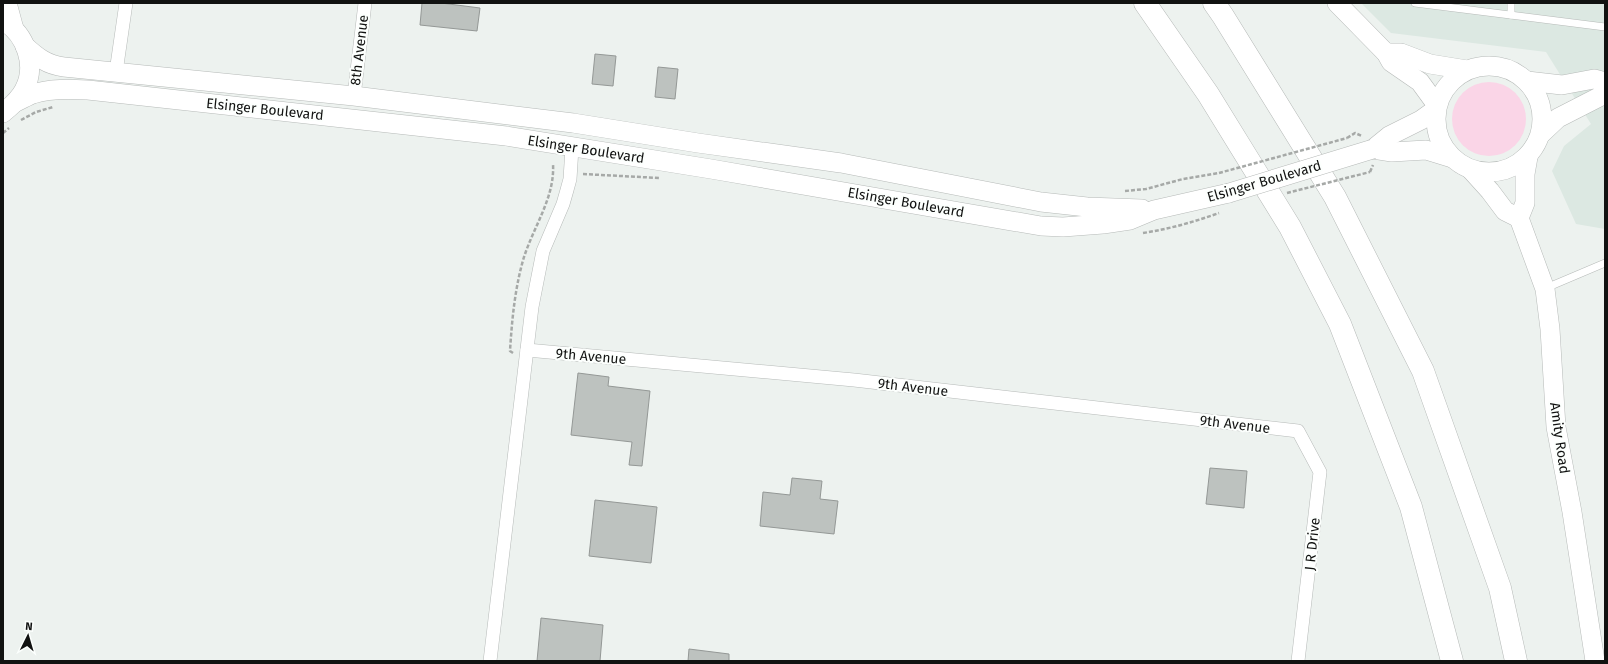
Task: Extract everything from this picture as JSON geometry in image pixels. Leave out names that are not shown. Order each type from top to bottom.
[{"type":"highway","points":[[1145,3],[1208,94],[1286,220],[1340,324],[1411,507],[1452,661]]},
{"type":"highway","points":[[1214,3],[1336,197],[1423,371],[1500,588],[1516,661]]},
{"type":"street","points":[[7,3],[9,25],[25,46],[29,60],[29,76],[13,115]]},
{"type":"street","points":[[116,72],[126,3]]},
{"type":"street","name":"8th Avenue","points":[[354,96],[365,3]]},
{"type":"street","points":[[1337,3],[1386,53],[1391,62],[1420,82],[1436,107]]},
{"type":"street","name":"Elsinger Boulevard","points":[[25,46],[36,56],[54,66],[354,96],[573,123],[698,143],[841,163],[1041,202],[1087,207],[1154,210]]},
{"type":"street","points":[[1386,53],[1402,53],[1430,64],[1467,70]]},
{"type":"street","points":[[1492,66],[1506,69],[1527,81],[1535,92],[1541,106],[1543,120],[1541,134],[1528,157],[1517,165],[1494,173],[1471,170],[1452,158],[1440,142],[1437,132],[1436,107],[1440,96],[1450,83],[1467,70],[1478,67],[1492,66]]},
{"type":"street","points":[[1527,81],[1562,85],[1594,79],[1605,82]]},
{"type":"street","name":"Elsinger Boulevard","points":[[13,115],[33,94],[74,89],[88,90],[506,136],[572,148],[711,169],[1041,226],[1063,227],[1130,220],[1154,210],[1229,193],[1373,149],[1389,136],[1421,120],[1436,107]]},
{"type":"street","points":[[1541,134],[1558,118],[1601,96],[1605,91]]},
{"type":"street","points":[[490,661],[532,307],[543,251],[563,204],[570,179],[573,123]]},
{"type":"street","name":"Elsinger Boulevard","points":[[1373,149],[1392,152],[1426,150],[1452,158]]},
{"type":"street","points":[[1471,170],[1490,191],[1505,211],[1519,218],[1525,203],[1525,174],[1528,157]]},
{"type":"street","points":[[711,169],[727,166],[741,166],[816,176],[841,163]]},
{"type":"street","name":"Amity Road","points":[[1519,218],[1545,289],[1550,329],[1556,427],[1572,512],[1595,661]]},
{"type":"street","name":"9th Avenue","points":[[527,350],[854,380],[1298,431]]},
{"type":"street","name":"J R Drive","points":[[1298,431],[1320,472],[1298,661]]},
{"type":"lane","points":[[1415,3],[1605,27]]},
{"type":"lane","points":[[1511,3],[1511,15]]},
{"type":"lane","points":[[1545,289],[1605,264]]},
{"type":"path","points":[[3,133],[13,115],[36,112],[56,106]]},
{"type":"path","points":[[1124,191],[1146,189],[1183,179],[1219,173],[1347,138],[1354,133]]},
{"type":"path","points":[[1281,195],[1370,172]]},
{"type":"path","points":[[585,174],[663,179]]},
{"type":"shaded area","points":[[1361,3],[1605,3],[1605,229],[1576,224],[1552,171],[1564,146],[1591,124],[1546,52],[1391,33]]},
{"type":"shaded area","points":[[1489,82],[1510,88],[1520,98],[1526,119],[1520,140],[1510,150],[1489,156],[1468,150],[1458,140],[1452,119],[1458,98],[1468,88]]},
{"type":"building","points":[[422,3],[441,3],[480,8],[477,31],[420,25]]},
{"type":"building","points":[[595,54],[616,56],[613,86],[592,84]]},
{"type":"building","points":[[658,67],[678,69],[675,99],[655,97]]},
{"type":"building","points":[[578,373],[609,377],[608,386],[650,391],[642,466],[629,465],[632,442],[571,435]]},
{"type":"building","points":[[1210,468],[1247,471],[1244,508],[1206,504]]},
{"type":"building","points":[[792,478],[822,481],[820,499],[838,501],[834,534],[760,526],[763,492],[790,495]]},
{"type":"building","points":[[595,500],[657,507],[651,563],[589,556]]},
{"type":"building","points":[[541,618],[603,625],[600,661],[537,661]]},
{"type":"building","points":[[689,649],[729,654],[729,661],[688,661]]}]
